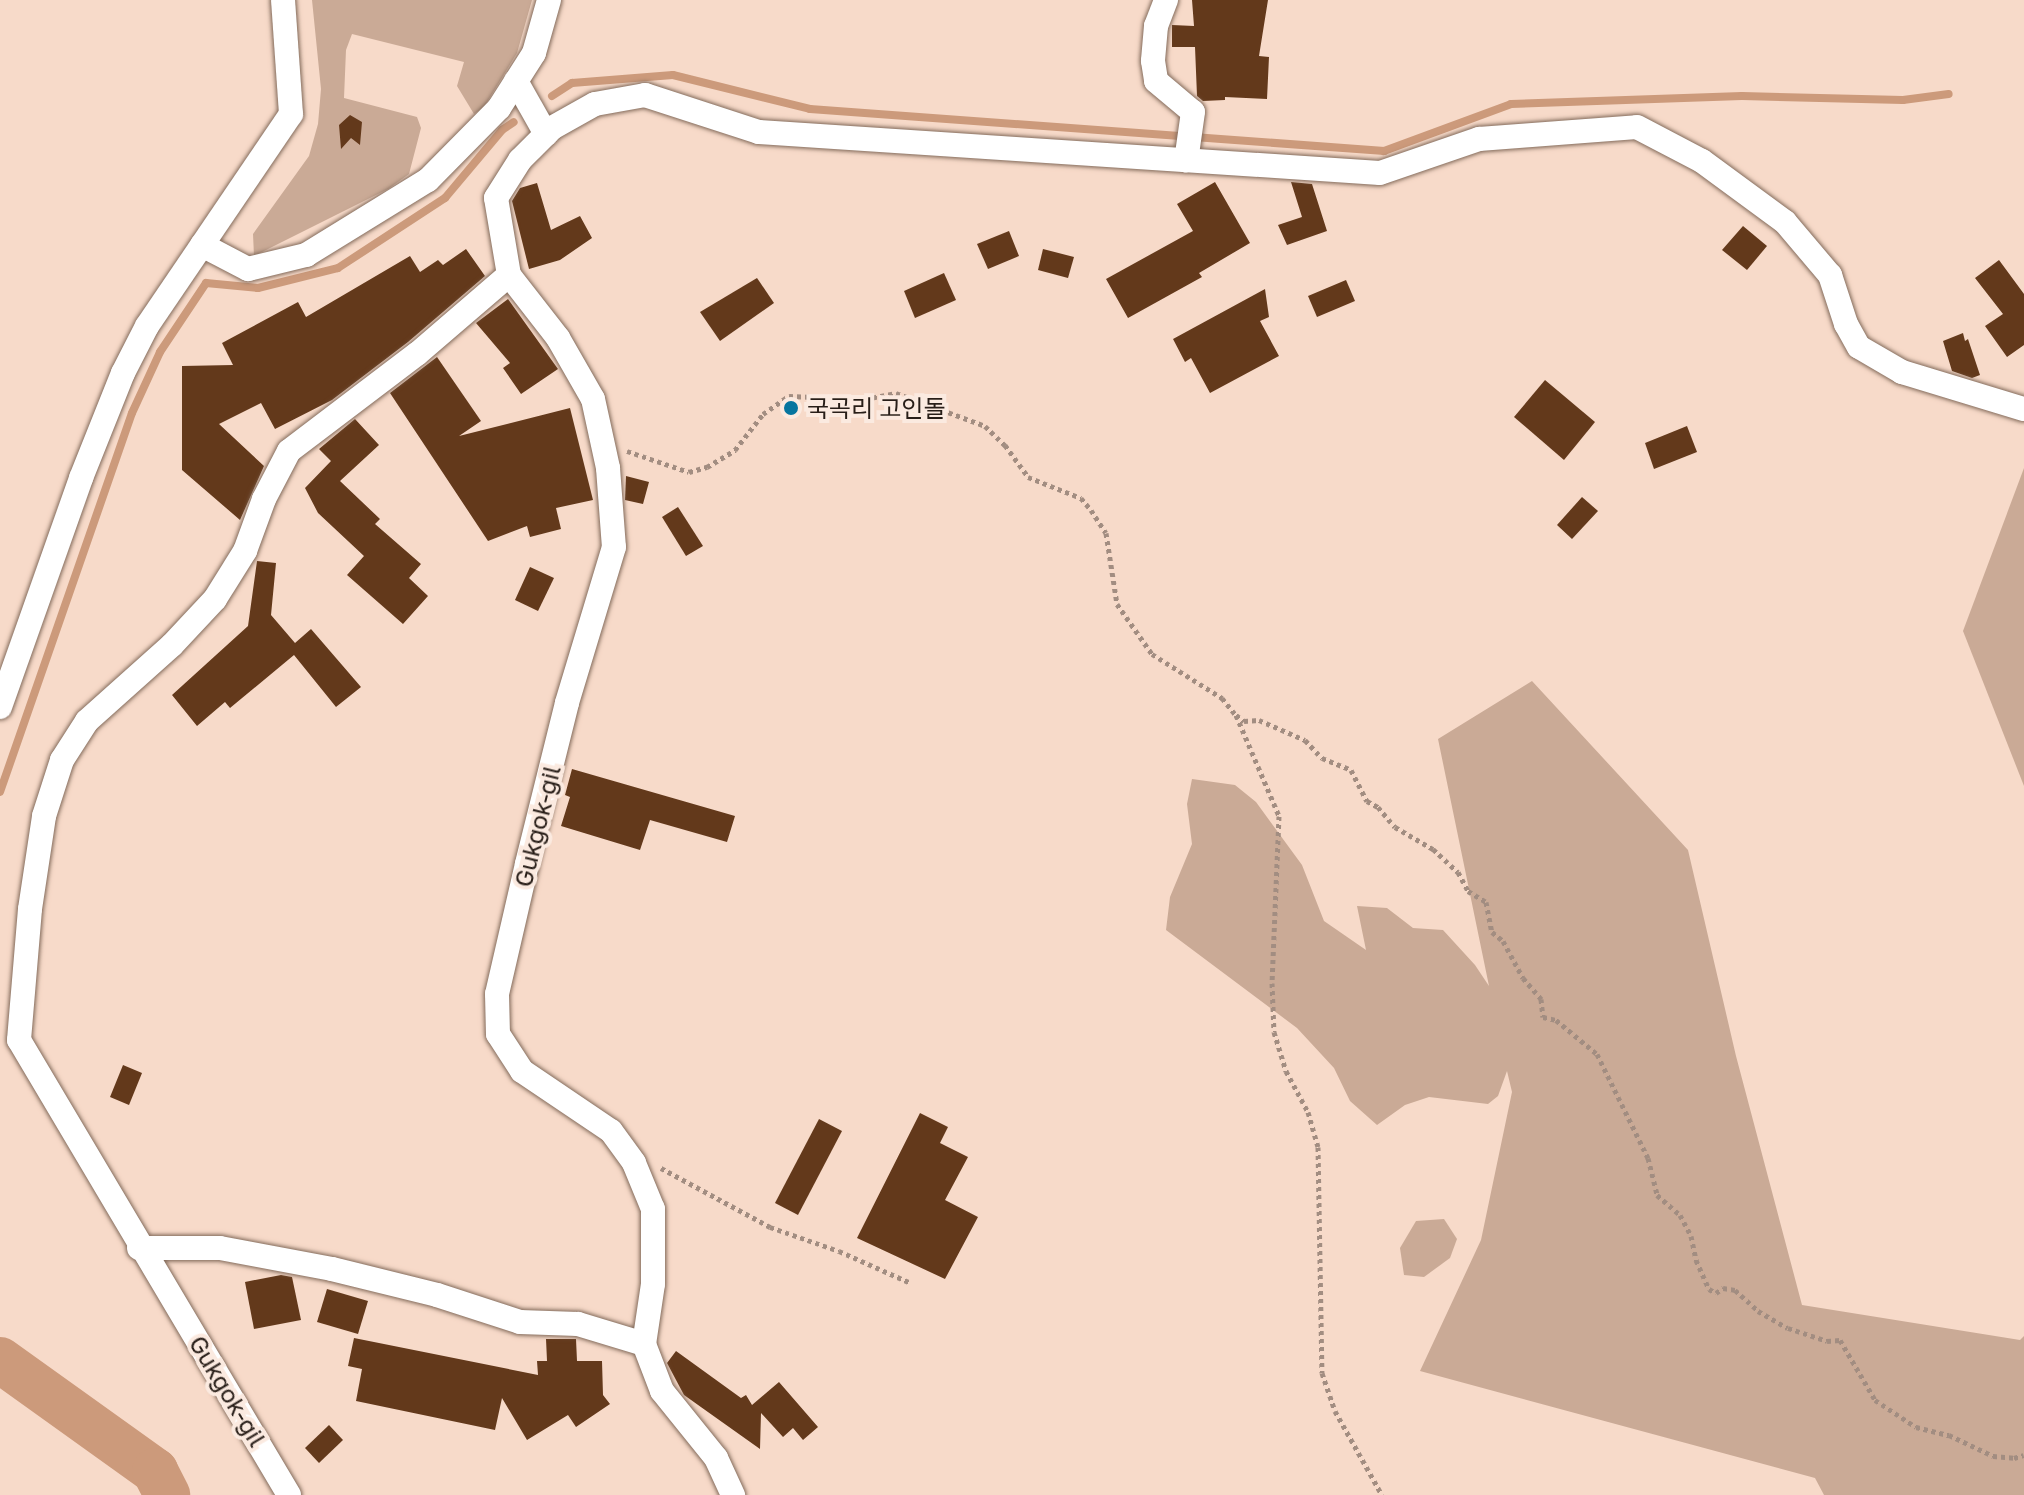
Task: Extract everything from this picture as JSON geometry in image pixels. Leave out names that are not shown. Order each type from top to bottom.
[{"type":"street","points":[[0,707],[81,478],[123,373],[147,326],[291,114],[283,0]]},
{"type":"street","points":[[202,245],[248,269],[306,255],[428,180],[499,108],[534,53],[549,0]]},
{"type":"street","points":[[1166,0],[1156,26],[1153,61],[1156,81],[1193,112],[1187,157]]},
{"type":"street","points":[[516,81],[546,134]]},
{"type":"street","points":[[10,1035],[41,831],[62,760],[87,721],[172,645],[215,599],[245,551],[264,499],[289,451],[417,354],[509,275],[496,198],[520,160],[546,134],[595,104],[645,95],[759,132],[1187,157],[1380,173],[1479,139],[1637,127],[1702,161],[1785,222],[1830,275],[1846,324],[1859,347],[1902,372],[2024,409]]},
{"type":"street","name":"Gukgok-gil","points":[[509,275],[558,338],[593,399],[604,443],[614,547],[567,703],[527,864],[497,994],[498,1034],[522,1071],[611,1131],[627,1152],[653,1209],[653,1284],[644,1344],[662,1391],[716,1458],[733,1495]]},
{"type":"street","name":"Gukgok-gil","points":[[10,1035],[289,1495]]},
{"type":"street","points":[[139,1248],[220,1248],[437,1295],[520,1322],[578,1324],[644,1344]]},
{"type":"path","points":[[604,443],[689,472],[707,467],[735,450],[763,414],[789,396],[865,399],[896,393],[985,426],[1005,445],[1028,477],[1081,498],[1086,504],[1106,533],[1117,604],[1152,654],[1222,698],[1244,721],[1259,720],[1305,740],[1322,758],[1351,770],[1367,801],[1378,807],[1395,827],[1433,849],[1458,872],[1468,891],[1486,902],[1492,932],[1503,941],[1523,978],[1541,999],[1543,1017],[1556,1020],[1563,1029],[1597,1054],[1648,1158],[1657,1195],[1680,1215],[1691,1236],[1696,1260],[1709,1289],[1716,1293],[1723,1288],[1735,1290],[1758,1311],[1788,1328],[1827,1341],[1840,1340],[1875,1400],[1916,1427],[1949,1435],[1993,1456],[2014,1458],[2024,1455]]},
{"type":"path","points":[[1236,715],[1279,816],[1272,983],[1274,1032],[1286,1071],[1308,1112],[1318,1147],[1322,1373],[1347,1435],[1382,1495]]},
{"type":"path","points":[[627,1152],[770,1227],[839,1251],[911,1283]]},
{"type":"shaded area","points":[[312,0],[532,0],[517,53],[484,107],[474,114],[457,86],[464,62],[352,34],[346,50],[344,98],[417,117],[421,128],[409,174],[388,189],[254,256],[253,234],[309,156],[318,124],[321,89]]},
{"type":"shaded area","points":[[2024,468],[2024,786],[1963,631]]},
{"type":"shaded area","points":[[1532,681],[1688,850],[1736,1056],[1802,1305],[2020,1340],[2024,1336],[2024,1495],[1824,1495],[1815,1478],[1420,1371],[1481,1240],[1512,1092],[1507,1071],[1498,1096],[1488,1104],[1429,1097],[1405,1105],[1377,1125],[1350,1101],[1334,1068],[1297,1028],[1166,930],[1170,897],[1192,844],[1187,804],[1192,779],[1235,785],[1256,802],[1302,865],[1324,921],[1366,950],[1357,906],[1387,908],[1413,928],[1443,930],[1475,965],[1489,986],[1438,739]]},
{"type":"shaded area","points":[[1444,1219],[1457,1239],[1450,1258],[1424,1277],[1404,1275],[1400,1248],[1416,1221]]},
{"type":"building","points":[[1192,0],[1268,0],[1259,56],[1269,57],[1267,99],[1225,97],[1225,100],[1203,101],[1197,96],[1195,47],[1172,47],[1172,25],[1194,26]]},
{"type":"building","points":[[350,115],[362,122],[360,145],[351,138],[341,149],[339,125]]},
{"type":"building","points":[[1215,182],[1250,243],[1199,273],[1202,277],[1128,318],[1106,279],[1193,231],[1177,204]]},
{"type":"building","points":[[1291,182],[1312,184],[1327,231],[1287,245],[1278,225],[1302,217]]},
{"type":"building","points":[[537,183],[551,230],[580,216],[592,238],[560,260],[529,269],[512,201],[520,188]]},
{"type":"building","points":[[1743,226],[1767,246],[1747,270],[1722,250]]},
{"type":"building","points":[[1009,231],[1019,256],[988,269],[977,244]]},
{"type":"building","points":[[466,249],[485,276],[408,342],[332,400],[275,429],[261,403],[219,424],[264,466],[240,520],[182,470],[182,366],[233,365],[222,343],[298,302],[306,317],[410,256],[420,272],[438,260],[443,265]]},
{"type":"building","points":[[1043,249],[1074,257],[1068,278],[1038,270]]},
{"type":"building","points":[[1999,260],[2024,294],[2024,345],[2007,357],[1985,326],[2003,314],[1975,278]]},
{"type":"building","points":[[944,273],[956,300],[915,318],[904,291]]},
{"type":"building","points":[[757,278],[774,303],[720,341],[700,312]]},
{"type":"building","points":[[1346,280],[1355,301],[1317,317],[1308,296]]},
{"type":"building","points":[[1265,289],[1269,317],[1260,321],[1279,356],[1210,393],[1191,358],[1185,362],[1173,339]]},
{"type":"building","points":[[508,299],[558,369],[521,394],[503,368],[510,363],[476,323]]},
{"type":"building","points":[[1963,333],[1980,375],[1972,378],[1952,371],[1943,341]]},
{"type":"building","points":[[437,357],[481,421],[459,436],[570,408],[593,500],[556,508],[561,529],[530,537],[527,526],[488,541],[390,393]]},
{"type":"building","points":[[1545,380],[1595,422],[1564,460],[1514,417]]},
{"type":"building","points":[[355,419],[379,445],[340,481],[380,519],[375,524],[421,564],[409,578],[428,596],[403,624],[347,575],[364,556],[318,513],[305,488],[331,461],[319,449]]},
{"type":"building","points":[[1687,426],[1697,452],[1654,469],[1645,443]]},
{"type":"building","points":[[626,476],[649,482],[643,504],[625,500]]},
{"type":"building","points":[[1582,497],[1598,511],[1572,539],[1557,525]]},
{"type":"building","points":[[678,507],[703,546],[686,556],[662,517]]},
{"type":"building","points":[[257,561],[276,563],[271,615],[295,643],[311,629],[361,687],[336,707],[294,655],[230,708],[225,702],[197,726],[172,695],[248,626]]},
{"type":"building","points":[[530,567],[554,578],[538,611],[515,600]]},
{"type":"building","points":[[572,769],[735,816],[727,842],[650,820],[640,850],[561,826],[570,797],[565,795]]},
{"type":"building","points":[[123,1065],[142,1073],[129,1105],[110,1097]]},
{"type":"building","points":[[920,1113],[948,1127],[940,1143],[968,1157],[945,1200],[978,1217],[945,1279],[857,1238]]},
{"type":"building","points":[[819,1119],[842,1131],[798,1215],[775,1203]]},
{"type":"building","points":[[281,1275],[292,1277],[301,1320],[254,1329],[245,1282]]},
{"type":"building","points":[[327,1289],[368,1301],[358,1334],[317,1322]]},
{"type":"building","points":[[354,1338],[538,1375],[537,1361],[547,1361],[546,1339],[576,1339],[577,1361],[602,1361],[603,1395],[610,1404],[576,1427],[568,1415],[527,1440],[502,1398],[495,1430],[356,1401],[362,1369],[348,1366]]},
{"type":"building","points":[[676,1351],[741,1398],[746,1395],[752,1405],[779,1382],[818,1427],[803,1440],[793,1428],[783,1437],[761,1413],[760,1449],[684,1395],[667,1363]]},
{"type":"building","points":[[329,1425],[343,1440],[319,1463],[305,1448]]},
{"type":"waterway","points":[[552,96],[572,83],[673,75],[810,109],[1384,151],[1511,104],[1742,96],[1903,100],[1949,94]]},
{"type":"waterway","points":[[0,792],[132,413],[160,352],[206,283],[258,288],[338,268],[445,198],[502,130],[514,122]]},
{"type":"waterway","points":[[0,1360],[155,1471],[167,1495]]},
{"type":"place","name":"국곡리 고인돌","points":[[791,408]]}]
